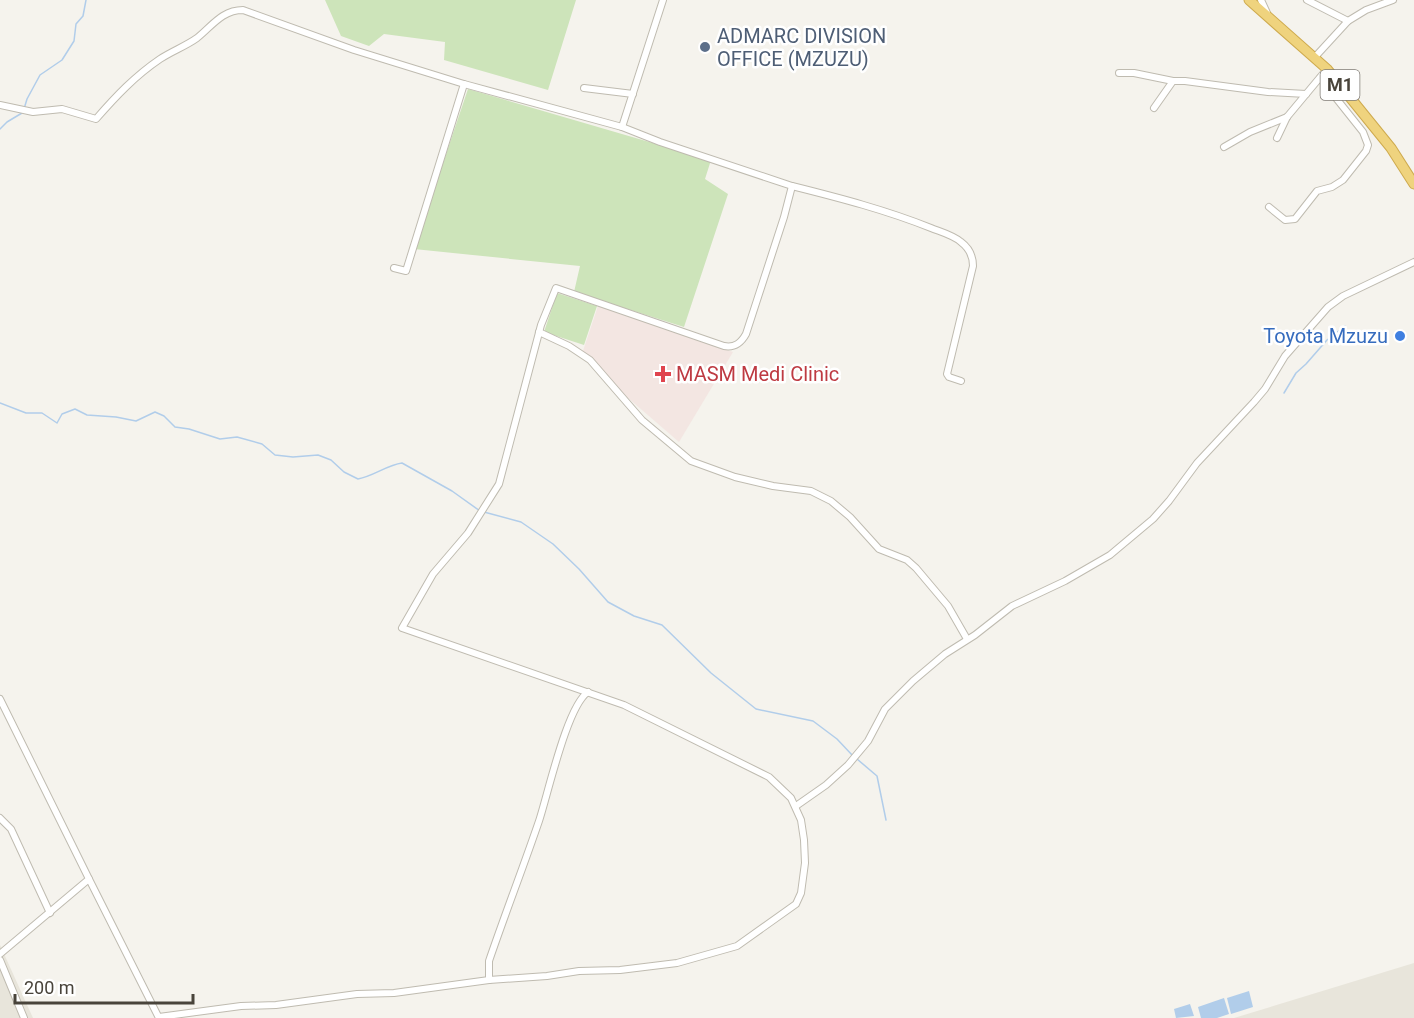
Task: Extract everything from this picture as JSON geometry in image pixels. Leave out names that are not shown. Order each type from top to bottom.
[{"type":"highway","name":"M1","points":[[1249,0],[1327,69],[1391,148],[1414,184]]},
{"type":"street","points":[[622,127],[663,0]]},
{"type":"street","points":[[1261,0],[1269,18]]},
{"type":"street","points":[[1307,0],[1348,21]]},
{"type":"street","points":[[1315,57],[1348,21],[1383,2],[1393,0]]},
{"type":"street","points":[[0,105],[37,112],[66,109],[96,119],[123,88],[149,66],[196,38],[224,14],[237,10],[247,11],[354,50],[464,84],[622,127],[792,186],[853,201],[909,219],[957,239],[966,246],[972,257],[972,266],[947,373],[949,378],[961,381]]},
{"type":"street","points":[[1277,138],[1287,117],[1327,69]]},
{"type":"street","points":[[1119,73],[1134,73],[1173,81],[1268,92],[1306,94]]},
{"type":"street","points":[[1269,207],[1285,220],[1295,219],[1317,191],[1332,187],[1342,180],[1366,151],[1368,145],[1363,132],[1320,78]]},
{"type":"street","points":[[1154,108],[1173,81]]},
{"type":"street","points":[[394,268],[406,271],[464,84]]},
{"type":"street","points":[[584,88],[633,94]]},
{"type":"street","points":[[1224,147],[1250,132],[1287,117]]},
{"type":"street","points":[[0,699],[159,1018],[241,1006],[276,1005],[357,994],[394,993],[489,980],[672,964],[732,948],[747,940],[793,907],[801,893],[805,863],[804,840],[796,806],[784,790],[769,777],[648,715],[402,628],[433,574],[468,533],[499,484],[539,332],[556,288],[724,346],[737,345],[746,334],[792,186]]},
{"type":"street","points":[[796,806],[826,785],[848,765],[868,741],[885,709],[945,654],[1012,606],[1065,581],[1110,555],[1159,514],[1197,463],[1265,389],[1285,356],[1328,307],[1343,296],[1414,262]]},
{"type":"street","points":[[539,332],[574,349],[590,360],[642,420],[691,461],[735,477],[772,486],[811,491],[831,501],[850,517],[879,549],[907,560],[916,568],[948,606],[967,639]]},
{"type":"street","points":[[489,980],[489,960],[539,822],[559,755],[578,701],[588,692]]},
{"type":"street","points":[[0,818],[11,830],[50,913]]},
{"type":"street","points":[[0,954],[89,879]]},
{"type":"street","points":[[0,960],[24,1018]]},
{"type":"shaded area","name":"MASM Medi Clinic","points":[[598,306],[733,352],[679,442],[627,397],[583,351]]},
{"type":"shaded area","points":[[0,945],[33,1018],[0,1018]]},
{"type":"shaded area","points":[[1414,963],[1414,1018],[1234,1018]]},
{"type":"green space","points":[[325,0],[576,0],[548,90],[444,60],[445,42],[384,34],[369,46],[341,36]]},
{"type":"green space","points":[[468,89],[711,160],[705,179],[728,194],[684,327],[574,292],[580,266],[414,249]]},
{"type":"green space","points":[[557,293],[597,306],[584,345],[544,332]]},
{"type":"water","points":[[1249,991],[1253,1007],[1231,1014],[1227,998]]},
{"type":"water","points":[[1224,998],[1229,1014],[1217,1018],[1201,1018],[1198,1007]]},
{"type":"water","points":[[1190,1004],[1194,1016],[1176,1018],[1174,1009]]},
{"type":"waterway","points":[[24,109],[40,75],[62,60],[74,41],[76,24],[83,16],[86,0]]},
{"type":"waterway","points":[[0,129],[22,113]]},
{"type":"waterway","points":[[1284,393],[1296,373],[1327,340],[1345,326]]},
{"type":"waterway","points":[[0,403],[26,413],[42,413],[57,423],[62,414],[75,409],[87,415],[136,421],[155,412],[164,416],[175,427],[220,439],[237,437],[262,444],[275,455],[293,457],[318,455],[331,460],[344,472],[358,479],[402,463],[452,491],[480,511]]},
{"type":"waterway","points":[[484,512],[521,522],[553,544],[608,602],[634,616],[662,625],[711,673],[756,709],[813,721],[837,739],[853,756]]},
{"type":"waterway","points":[[857,759],[877,776],[886,820]]},
{"type":"place","name":"ADMARC DIVISION OFFICE (MZUZU)","points":[[705,47]]},
{"type":"place","name":"Toyota Mzuzu","points":[[1400,336]]},
{"type":"place","name":"MASM Medi Clinic","points":[[663,374]]}]
